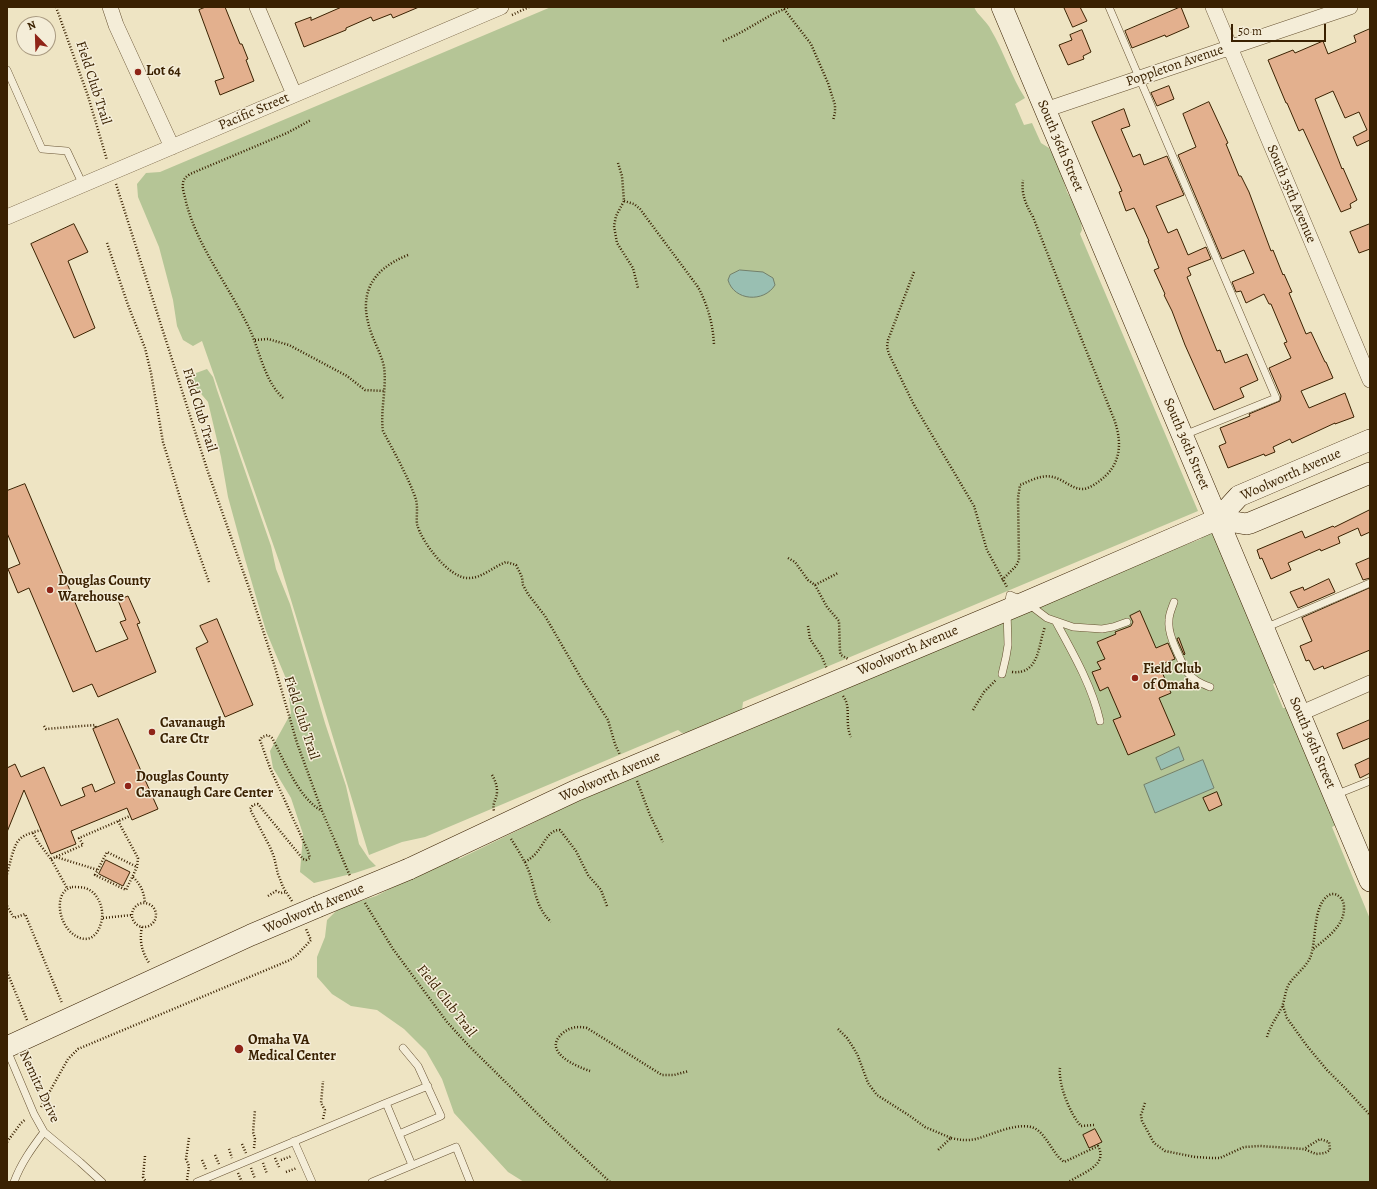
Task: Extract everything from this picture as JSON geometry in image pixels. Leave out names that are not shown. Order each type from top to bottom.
[{"type":"street","points":[[110,7],[116,25],[172,147]]},
{"type":"street","points":[[257,7],[294,94]]},
{"type":"street","name":"Pacific Street","points":[[7,217],[501,7]]},
{"type":"street","name":"South 36th Street","points":[[1002,7],[1370,881]]},
{"type":"street","name":"South 35th Avenue","points":[[1213,7],[1370,380]]},
{"type":"street","name":"Poppleton Avenue","points":[[1045,110],[1350,7]]},
{"type":"street","name":"Woolworth Avenue","points":[[7,1047],[251,935],[409,869],[498,819],[577,790],[625,763],[1218,519],[1239,496],[1370,440]]},
{"type":"street","name":"Woolworth Avenue","points":[[1218,519],[1246,524],[1250,523],[1370,473]]},
{"type":"street","points":[[1299,714],[1370,683]]},
{"type":"lane","points":[[1109,7],[1276,398],[1182,435]]},
{"type":"lane","points":[[7,70],[42,149],[67,151],[83,185]]},
{"type":"lane","points":[[1264,628],[1370,583]]},
{"type":"lane","points":[[1002,674],[1006,658],[1014,602],[1056,622],[1073,627],[1090,629],[1113,627],[1126,622]]},
{"type":"lane","points":[[1174,602],[1169,619],[1169,627],[1186,671],[1198,683],[1210,686]]},
{"type":"lane","points":[[1056,622],[1077,661],[1097,707],[1100,721]]},
{"type":"lane","points":[[1334,796],[1370,781]]},
{"type":"lane","points":[[399,1134],[441,1116],[418,1066],[403,1048]]},
{"type":"lane","name":"Nemitz Drive","points":[[7,1050],[34,1114],[44,1132],[102,1182]]},
{"type":"lane","points":[[197,1182],[428,1086]]},
{"type":"lane","points":[[386,1103],[412,1165]]},
{"type":"lane","points":[[14,1182],[27,1156],[44,1132]]},
{"type":"lane","points":[[294,1141],[312,1182]]},
{"type":"lane","points":[[372,1182],[456,1147],[470,1182]]},
{"type":"path","name":"Field Club Trail","points":[[56,7],[88,96],[109,165]]},
{"type":"path","points":[[723,41],[789,7]]},
{"type":"path","points":[[784,9],[806,36],[816,55],[835,104],[833,121]]},
{"type":"path","points":[[283,398],[268,379],[255,340],[197,233],[187,205],[182,182],[185,177],[190,174],[287,133],[311,120]]},
{"type":"path","points":[[618,163],[622,176],[624,201],[616,216],[614,226],[617,243],[633,268],[638,288]]},
{"type":"path","name":"Field Club Trail","points":[[114,179],[122,198],[208,472],[253,602],[297,743],[322,811],[354,882]]},
{"type":"path","points":[[1002,580],[1016,566],[1018,560],[1018,498],[1020,485],[1043,477],[1053,476],[1079,489],[1086,489],[1093,486],[1105,477],[1114,465],[1120,444],[1114,419],[1070,313],[1033,217],[1025,202],[1022,187],[1023,180]]},
{"type":"path","points":[[624,201],[634,204],[640,209],[698,287],[710,313],[714,345]]},
{"type":"path","points":[[107,243],[145,348],[163,442],[176,487],[209,582]]},
{"type":"path","points":[[408,255],[395,260],[378,274],[368,289],[366,306],[367,320],[384,364],[382,423],[384,431],[417,502],[418,525],[427,543],[444,566],[450,572],[464,578],[478,576],[506,562],[516,565],[528,594],[545,616],[581,678],[608,720],[615,744],[640,786],[650,815],[663,842]]},
{"type":"path","points":[[914,272],[888,340],[887,347],[889,354],[913,403],[974,506],[987,550],[1014,602]]},
{"type":"path","points":[[255,340],[268,339],[289,346],[347,376],[365,390],[384,391]]},
{"type":"path","points":[[788,558],[795,562],[808,580],[815,585],[827,607],[839,621],[840,652],[841,655],[847,658],[850,662]]},
{"type":"path","points":[[815,585],[838,573]]},
{"type":"path","points":[[973,710],[984,692],[1002,674],[1024,671],[1034,662],[1038,656],[1047,618]]},
{"type":"path","points":[[44,726],[46,728],[95,725],[96,728]]},
{"type":"path","points":[[294,906],[278,874],[270,847],[250,809],[253,805],[258,804],[303,859],[306,860],[310,858],[270,768],[260,740],[262,737],[268,735],[272,738],[310,804],[322,811]]},
{"type":"path","points":[[492,775],[497,791],[493,804],[498,819],[509,834],[525,862],[539,907],[543,915],[551,922]]},
{"type":"path","points":[[51,859],[83,845],[79,838],[130,816]]},
{"type":"path","points":[[118,821],[138,858],[137,867],[133,877],[126,890],[95,875],[107,852],[137,867]]},
{"type":"path","points":[[7,874],[16,844],[25,835],[41,830]]},
{"type":"path","points":[[525,862],[538,851],[551,833],[555,830],[560,830],[576,850],[588,875],[601,890],[607,906]]},
{"type":"path","points":[[33,833],[51,859],[68,888]]},
{"type":"path","points":[[56,857],[98,870]]},
{"type":"path","points":[[133,877],[142,888],[145,903]]},
{"type":"path","points":[[78,887],[91,891],[100,903],[103,918],[98,931],[93,936],[82,939],[75,936],[67,929],[60,916],[63,893],[68,888],[78,887]]},
{"type":"path","points":[[268,896],[276,891],[281,893],[287,892]]},
{"type":"path","points":[[1267,1037],[1270,1028],[1283,1005],[1289,985],[1310,958],[1314,929],[1319,909],[1324,899],[1335,894],[1343,901],[1343,918],[1334,931],[1312,950]]},
{"type":"path","name":"Field Club Trail","points":[[363,901],[393,949],[447,1022],[468,1045],[546,1122],[610,1182]]},
{"type":"path","points":[[145,903],[150,904],[154,908],[156,918],[151,925],[142,927],[134,922],[132,915],[133,910],[137,906],[145,903]]},
{"type":"path","points":[[7,906],[14,918],[25,914],[63,1006]]},
{"type":"path","points":[[103,918],[132,915]]},
{"type":"path","points":[[142,927],[142,948],[150,965]]},
{"type":"path","points":[[42,1107],[68,1059],[78,1049],[290,960],[297,955],[311,940],[306,928]]},
{"type":"path","points":[[7,972],[27,1020]]},
{"type":"path","points":[[1283,1005],[1287,1018],[1307,1046],[1327,1070],[1370,1115]]},
{"type":"path","points":[[590,1071],[569,1062],[557,1051],[555,1042],[557,1038],[565,1031],[580,1026],[587,1028],[662,1075],[674,1075],[689,1071]]},
{"type":"path","points":[[838,1029],[853,1047],[858,1056],[864,1076],[877,1094],[925,1127],[951,1138],[961,1140],[976,1139],[1006,1130],[1028,1126],[1036,1129],[1042,1134],[1058,1158],[1064,1162],[1098,1146],[1101,1157],[1099,1162],[1091,1169],[1069,1182]]},
{"type":"path","points":[[1060,1068],[1060,1082],[1074,1118],[1081,1126],[1094,1125]]},
{"type":"path","points":[[322,1129],[325,1110],[321,1103],[323,1081]]},
{"type":"path","points":[[1145,1103],[1141,1115],[1142,1121],[1154,1143],[1164,1150],[1195,1157],[1212,1158],[1220,1158],[1244,1147],[1260,1146],[1304,1149],[1316,1154],[1325,1153],[1330,1150],[1329,1142],[1320,1139],[1304,1149]]},
{"type":"path","points":[[253,1158],[255,1139],[253,1132],[255,1110]]},
{"type":"path","points":[[7,1142],[21,1123]]},
{"type":"path","points":[[187,1182],[189,1166],[186,1159],[189,1138]]},
{"type":"path","points":[[938,1150],[951,1138]]},
{"type":"path","points":[[146,1156],[144,1177],[146,1182]]},
{"type":"green space","points":[[551,7],[974,7],[989,27],[1025,98],[1015,104],[1024,125],[1032,123],[1041,143],[1049,148],[1059,166],[1067,192],[1077,209],[1082,230],[1080,234],[1198,511],[743,702],[742,710],[696,732],[682,733],[678,730],[425,837],[402,842],[369,855],[280,564],[202,341],[193,346],[183,340],[177,326],[173,300],[159,247],[138,197],[137,184],[146,173],[160,172]]},
{"type":"green space","points":[[207,369],[213,377],[271,546],[276,569],[290,604],[325,723],[346,786],[359,844],[369,859],[376,866],[355,873],[314,883],[300,872],[303,834],[291,798],[273,768],[270,751],[291,713],[287,681],[266,631],[245,559],[228,497],[221,457],[208,402],[192,383],[196,373]]},
{"type":"green space","points":[[1211,528],[1277,683],[1273,684],[1283,708],[1293,708],[1336,825],[1332,827],[1370,919],[1370,1182],[524,1182],[508,1172],[454,1113],[442,1079],[426,1051],[404,1029],[377,1010],[351,1006],[332,994],[317,977],[317,957],[325,937],[327,920],[336,911],[348,905],[376,896],[459,853],[459,859],[572,804],[1201,539],[1203,533]]},
{"type":"water","points":[[740,270],[763,272],[773,278],[775,285],[764,295],[757,297],[743,296],[731,287],[728,280],[730,275]]},
{"type":"water","points":[[1179,747],[1184,760],[1161,770],[1156,758]]},
{"type":"water","points":[[1203,760],[1214,788],[1155,813],[1144,785]]},
{"type":"building","points":[[206,7],[225,7],[240,44],[242,44],[248,59],[246,60],[254,81],[220,95],[215,81],[224,78],[199,10]]},
{"type":"building","points":[[342,7],[419,7],[393,18],[391,14],[373,21],[371,17],[346,28],[346,30],[304,47],[295,23],[311,17],[311,20]]},
{"type":"building","points":[[1064,7],[1080,7],[1087,21],[1073,27]]},
{"type":"building","points":[[1181,7],[1189,27],[1166,37],[1165,35],[1132,48],[1125,31]]},
{"type":"building","points":[[1370,29],[1370,140],[1357,146],[1353,137],[1367,130],[1359,112],[1345,118],[1333,91],[1315,99],[1342,169],[1343,168],[1357,200],[1350,204],[1351,208],[1341,212],[1303,129],[1299,131],[1268,60],[1293,50],[1295,53],[1323,41],[1328,54],[1356,42],[1354,36]]},
{"type":"building","points":[[1082,30],[1091,52],[1083,56],[1084,59],[1068,65],[1059,45],[1072,40],[1070,35]]},
{"type":"building","points":[[1169,86],[1174,99],[1157,106],[1151,93]]},
{"type":"building","points":[[1209,102],[1228,143],[1226,144],[1239,176],[1241,176],[1249,192],[1271,251],[1273,250],[1292,292],[1289,293],[1306,334],[1311,332],[1333,378],[1301,391],[1309,408],[1345,393],[1354,417],[1335,423],[1292,443],[1290,439],[1273,447],[1275,452],[1265,456],[1264,454],[1228,468],[1219,446],[1226,443],[1220,428],[1250,416],[1249,414],[1280,401],[1281,396],[1269,368],[1291,358],[1284,343],[1287,342],[1271,304],[1269,304],[1264,294],[1246,303],[1241,291],[1236,292],[1232,282],[1254,273],[1244,250],[1222,259],[1178,155],[1196,147],[1183,114]]},
{"type":"building","points":[[1124,109],[1130,126],[1121,129],[1133,157],[1140,154],[1144,165],[1167,156],[1184,195],[1156,206],[1168,233],[1177,229],[1188,255],[1206,247],[1211,259],[1188,268],[1191,275],[1187,277],[1217,351],[1220,350],[1225,363],[1247,354],[1258,380],[1240,388],[1244,397],[1214,410],[1154,270],[1159,268],[1149,241],[1134,208],[1126,211],[1119,192],[1122,191],[1092,122]]},
{"type":"building","points":[[74,224],[88,252],[68,261],[95,328],[74,338],[31,244]]},
{"type":"building","points":[[1370,224],[1370,249],[1359,253],[1350,232]]},
{"type":"building","name":"Douglas County Warehouse","points":[[25,484],[96,652],[128,639],[120,622],[126,620],[118,600],[128,596],[140,623],[137,624],[156,672],[98,697],[92,684],[73,692],[29,588],[18,593],[8,569],[20,564],[7,533],[7,491]]},
{"type":"building","points":[[1370,510],[1370,532],[1361,536],[1358,528],[1338,537],[1340,543],[1321,551],[1320,549],[1288,563],[1291,570],[1271,579],[1262,558],[1260,559],[1257,550],[1302,531],[1305,538],[1333,526],[1334,527]]},
{"type":"building","points":[[1370,558],[1370,578],[1363,580],[1356,564]]},
{"type":"building","points":[[1329,579],[1335,592],[1298,608],[1290,592],[1303,587],[1304,590]]},
{"type":"building","points":[[1370,588],[1370,650],[1324,669],[1323,666],[1314,670],[1309,660],[1306,661],[1300,646],[1312,641],[1302,618]]},
{"type":"building","name":"Field Club of Omaha","points":[[1140,611],[1156,648],[1168,643],[1175,659],[1159,665],[1171,693],[1159,698],[1175,735],[1128,755],[1113,720],[1121,717],[1108,687],[1100,691],[1092,672],[1101,669],[1097,662],[1105,659],[1097,642],[1116,634],[1115,632],[1131,626],[1133,622],[1130,616]]},
{"type":"building","points":[[217,619],[253,705],[225,717],[196,648],[208,642],[200,626]]},
{"type":"building","points":[[1179,638],[1185,654],[1184,655],[1177,639]]},
{"type":"building","name":"Douglas County Cavanaugh Care Center","points":[[118,719],[158,809],[132,820],[127,808],[71,831],[76,844],[51,854],[24,790],[7,832],[7,768],[15,764],[21,777],[44,767],[61,806],[85,796],[82,788],[92,784],[95,792],[115,783],[93,729]]},
{"type":"building","points":[[1370,720],[1370,738],[1343,749],[1337,734]]},
{"type":"building","points":[[1370,758],[1370,773],[1360,778],[1355,765]]},
{"type":"building","points":[[1217,792],[1222,805],[1209,811],[1203,798]]},
{"type":"building","points":[[106,860],[130,872],[123,886],[99,874]]},
{"type":"building","points":[[1095,1129],[1102,1142],[1089,1148],[1083,1135]]},
{"type":"place","name":"Lot 64","points":[[138,72]]},
{"type":"place","name":"Douglas County Warehouse","points":[[50,590]]},
{"type":"place","name":"Field Club of Omaha","points":[[1135,678]]},
{"type":"place","name":"Cavanaugh Care Ctr","points":[[152,732]]},
{"type":"place","name":"Douglas County Cavanaugh Care Center","points":[[128,786]]},
{"type":"place","name":"Omaha VA Medical Center","points":[[239,1049]]}]
